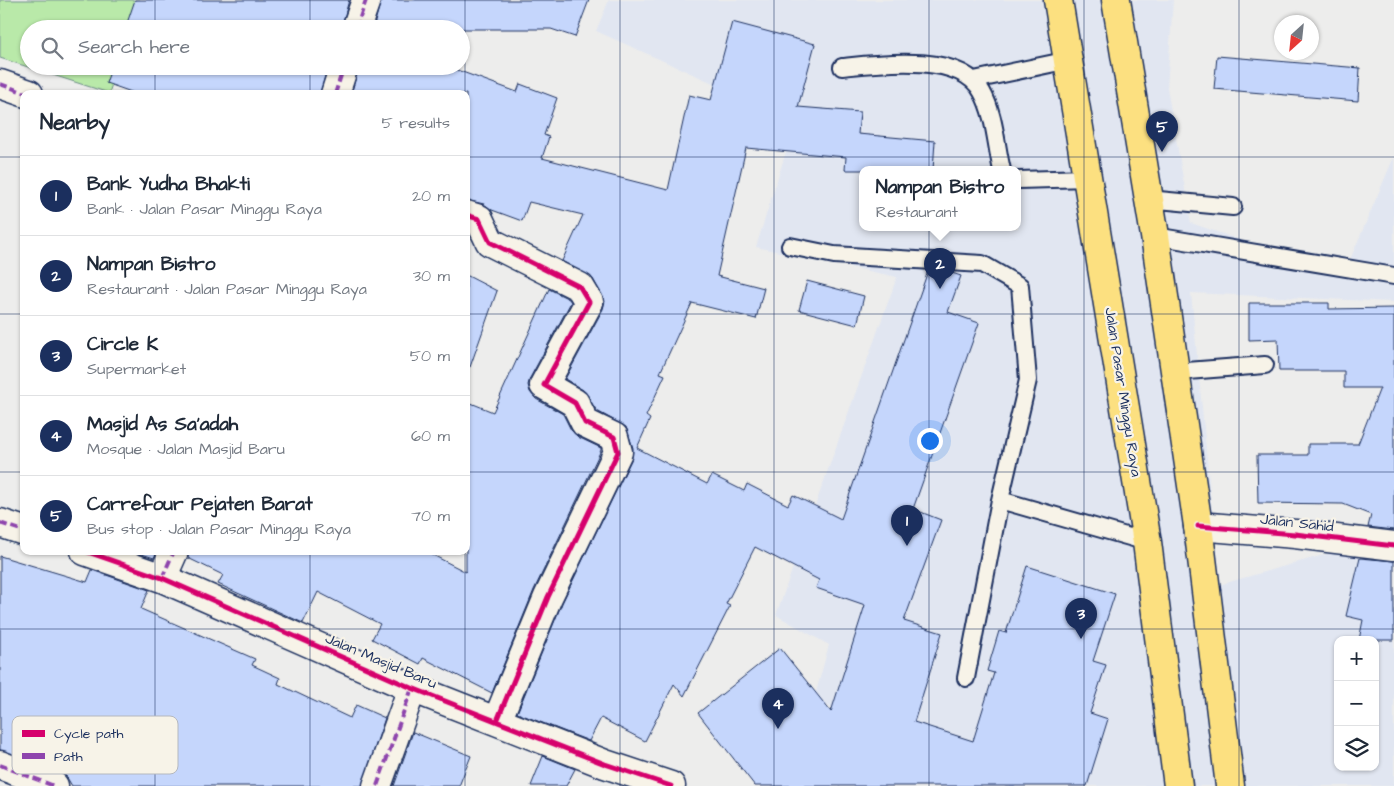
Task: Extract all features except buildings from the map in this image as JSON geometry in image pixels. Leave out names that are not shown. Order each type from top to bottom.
[{"type":"main road","name":"Jalan Pasar Minggu Raya","points":[[1058,0],[1147,542],[1178,786]]},
{"type":"main road","points":[[1116,0],[1156,200],[1155,236],[1186,371],[1198,526],[1230,786]]},
{"type":"street","points":[[359,20],[366,0]]},
{"type":"street","points":[[336,90],[341,75]]},
{"type":"street","points":[[0,84],[20,91]]},
{"type":"street","points":[[470,216],[479,219],[490,242],[580,287],[589,302],[544,385],[575,403],[585,422],[614,437],[618,452],[548,597],[496,720]]},
{"type":"street","points":[[0,523],[20,530]]},
{"type":"street","name":"Jalan Sahid","points":[[1198,526],[1394,546]]},
{"type":"street","name":"Jalan Masjid Baru","points":[[96,555],[162,578],[412,688],[604,764],[671,786]]},
{"type":"street","points":[[162,578],[172,555]]},
{"type":"street","points":[[377,786],[412,688]]},
{"type":"street","points":[[0,765],[12,770]]},
{"type":"street","points":[[23,774],[54,786]]},
{"type":"lane","points":[[842,67],[907,62],[939,65],[974,80],[1069,60]]},
{"type":"lane","points":[[974,80],[988,104],[1001,166]]},
{"type":"lane","points":[[1021,180],[1088,178]]},
{"type":"lane","points":[[1156,200],[1226,207]]},
{"type":"lane","points":[[1155,236],[1192,243],[1201,242],[1394,276]]},
{"type":"lane","points":[[790,246],[834,255],[982,264],[1020,286],[1028,380],[1000,500],[966,678]]},
{"type":"lane","points":[[1186,371],[1265,365]]},
{"type":"lane","points":[[1000,500],[1147,542]]},
{"type":"shaded area","points":[[609,0],[1173,0],[1167,88],[1191,223],[1343,276],[1394,157],[1394,302],[1191,293],[1219,585],[1355,546],[1394,556],[1394,786],[842,786],[870,716],[813,703],[829,645],[776,615],[897,277],[756,247],[796,120],[596,31]]},
{"type":"green space","points":[[0,0],[139,0],[133,20],[20,20],[20,64],[0,58]]},
{"type":"green space","points":[[53,75],[115,75],[110,90],[100,90]]},
{"type":"marked path","points":[[359,20],[366,0]]},
{"type":"marked path","points":[[336,90],[341,75]]},
{"type":"marked path","points":[[0,84],[20,91]]},
{"type":"marked path","points":[[0,523],[20,530]]},
{"type":"marked path","points":[[162,578],[172,555]]},
{"type":"marked path","points":[[377,786],[412,688]]},
{"type":"marked path","points":[[0,765],[12,770]]},
{"type":"marked path","points":[[23,774],[54,786]]},
{"type":"cycle path","points":[[470,216],[479,219],[490,242],[580,287],[589,302],[544,385],[575,403],[585,423],[614,437],[618,452],[548,597],[497,721]]},
{"type":"cycle path","points":[[1198,526],[1295,534],[1394,546]]},
{"type":"cycle path","points":[[96,555],[162,578],[412,688],[605,764],[671,786]]},
{"type":"place","name":"Carrefour Pejaten Barat","points":[[1162,152]]},
{"type":"place","name":"Nampan Bistro","points":[[940,289]]},
{"type":"place","name":"Bank Yudha Bhakti","points":[[907,546]]},
{"type":"place","name":"Circle K","points":[[1081,639]]},
{"type":"place","name":"Masjid As Sa'adah","points":[[778,729]]}]
